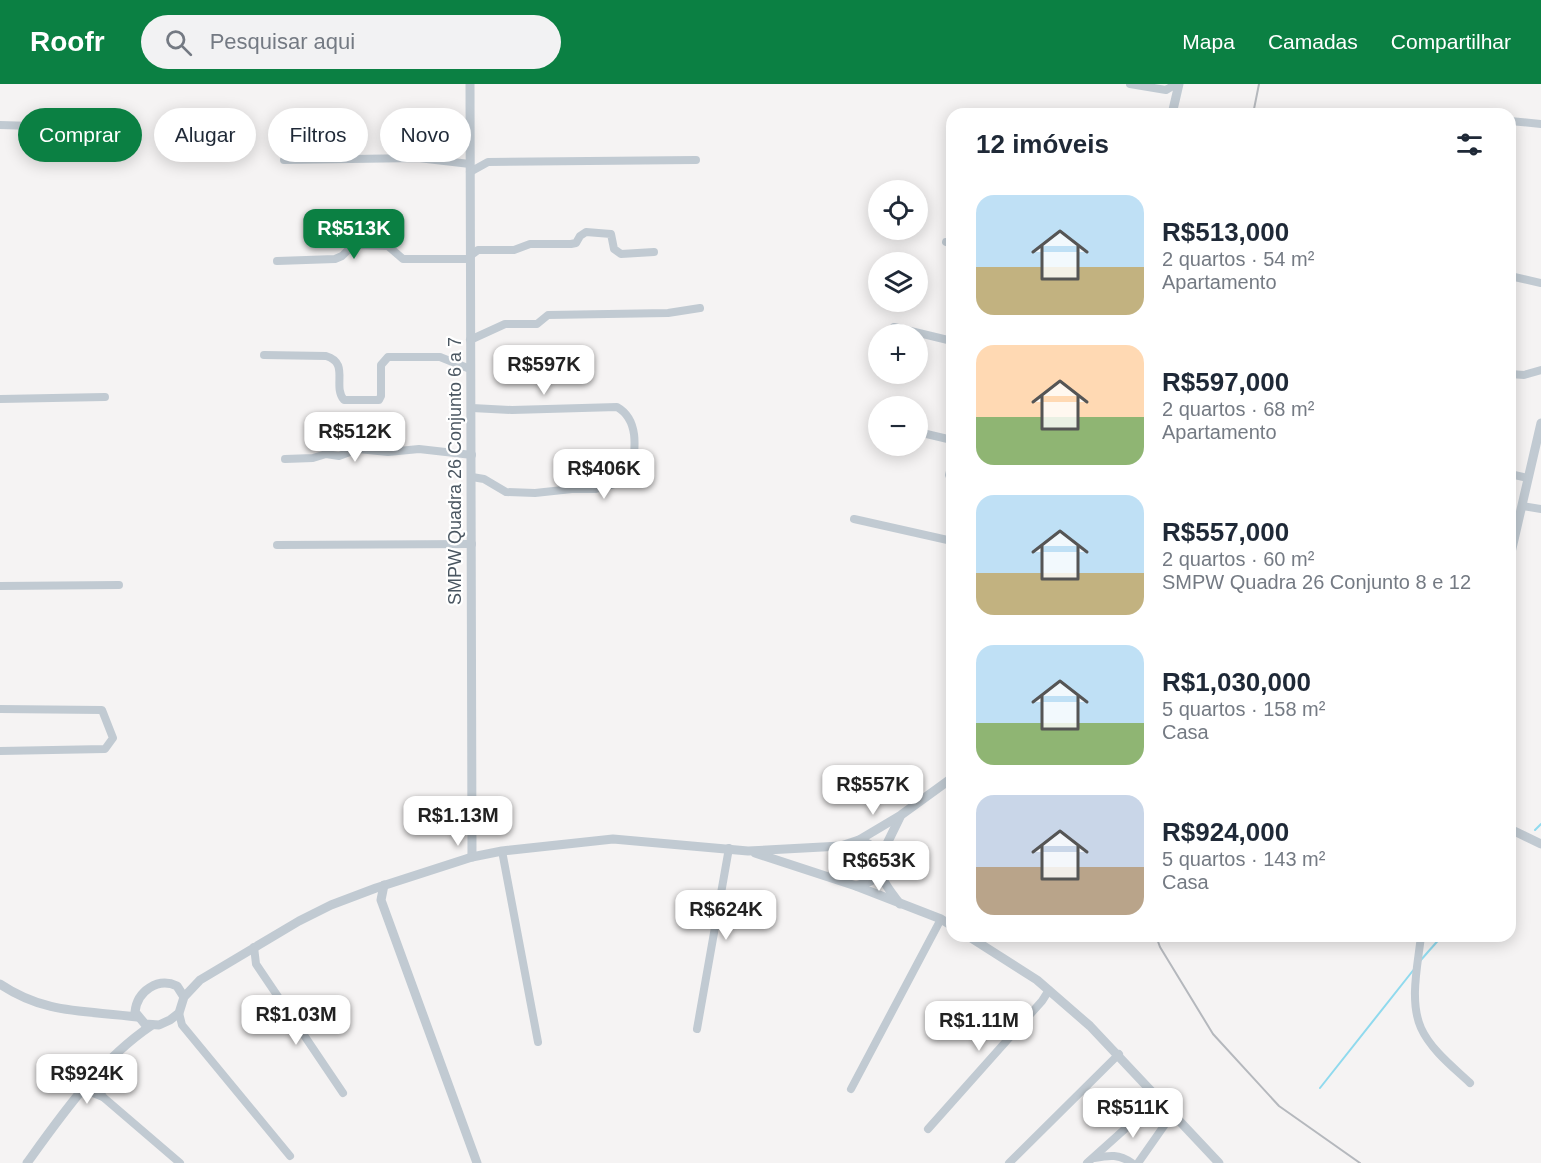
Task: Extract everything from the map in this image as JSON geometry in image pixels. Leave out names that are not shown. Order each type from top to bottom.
[{"type":"street","name":"SMPW Quadra 26 Conjunto 6 a 7","points":[[471,84],[472,857]]},
{"type":"street","points":[[1130,84],[1166,90],[1178,84]]},
{"type":"street","points":[[1173,108],[1178,84]]},
{"type":"street","points":[[1166,90],[1174,103]]},
{"type":"street","points":[[1516,122],[1541,124]]},
{"type":"street","points":[[0,125],[18,126]]},
{"type":"street","points":[[368,159],[418,158],[470,168],[488,162],[696,160]]},
{"type":"street","points":[[277,261],[335,259],[342,256],[352,245],[388,246],[403,259],[514,250],[530,243],[576,243],[586,232],[611,234],[614,249],[621,254],[654,252]]},
{"type":"street","points":[[1516,277],[1541,283]]},
{"type":"street","points":[[470,340],[505,324],[537,324],[548,315],[668,314],[700,308]]},
{"type":"street","points":[[928,335],[946,340]]},
{"type":"street","points":[[264,355],[326,356],[334,359],[340,366],[340,394],[344,400],[379,400],[381,365],[388,357],[428,356],[446,359],[470,369]]},
{"type":"street","points":[[1516,374],[1524,375],[1541,369]]},
{"type":"street","points":[[0,399],[105,397]]},
{"type":"street","points":[[472,408],[512,410],[617,407],[625,411],[631,421],[635,450],[632,473],[615,484],[596,489],[511,492],[484,479],[472,477]]},
{"type":"street","points":[[1516,531],[1541,423]]},
{"type":"street","points":[[928,434],[946,439]]},
{"type":"street","points":[[285,459],[313,458],[326,454],[339,456],[358,449],[388,453],[419,449],[472,454]]},
{"type":"street","points":[[1516,475],[1528,478]]},
{"type":"street","points":[[1522,506],[1541,509]]},
{"type":"street","points":[[854,519],[946,540]]},
{"type":"street","points":[[277,545],[472,544]]},
{"type":"street","points":[[0,586],[119,585]]},
{"type":"street","points":[[0,709],[102,710],[113,738],[105,749],[0,751]]},
{"type":"street","points":[[290,1156],[182,1025],[179,1013],[184,997],[200,980],[254,947],[320,910],[366,891],[472,857],[502,851],[614,839],[748,851],[841,846],[860,840],[901,815],[946,782]]},
{"type":"street","points":[[856,886],[871,881],[901,815]]},
{"type":"street","points":[[1516,832],[1541,844]]},
{"type":"street","points":[[860,840],[876,849],[884,880],[900,904]]},
{"type":"street","points":[[841,846],[834,866],[838,876],[846,883]]},
{"type":"street","points":[[697,1029],[729,849]]},
{"type":"street","points":[[502,851],[538,1042]]},
{"type":"street","points":[[748,851],[856,886],[946,922]]},
{"type":"street","points":[[384,885],[381,900],[477,1163]]},
{"type":"street","points":[[366,891],[381,900]]},
{"type":"street","points":[[851,1089],[941,919]]},
{"type":"street","points":[[977,942],[1037,980],[1119,1054],[1219,1163]]},
{"type":"street","points":[[1420,942],[1415,999],[1420,1027],[1437,1053],[1470,1083]]},
{"type":"street","points":[[254,947],[256,964],[343,1093]]},
{"type":"street","points":[[240,956],[256,964]]},
{"type":"street","points":[[117,1014],[135,1005],[143,993],[155,985],[166,982],[177,986],[200,980]]},
{"type":"street","points":[[0,984],[21,997],[48,1006],[78,1013],[117,1014],[139,1019],[152,1025]]},
{"type":"street","points":[[177,986],[184,997]]},
{"type":"street","points":[[928,1129],[1042,1001],[1049,990]]},
{"type":"street","points":[[135,1005],[139,1019],[135,1036]]},
{"type":"street","points":[[27,1163],[83,1089],[135,1036],[152,1025],[170,1020],[179,1013]]},
{"type":"street","points":[[170,1020],[182,1025]]},
{"type":"street","points":[[1009,1163],[1119,1054]]},
{"type":"street","points":[[93,1078],[103,1097]]},
{"type":"street","points":[[83,1089],[103,1097],[180,1163]]},
{"type":"street","points":[[1090,1161],[1145,1112],[1157,1096]]},
{"type":"street","points":[[1138,1163],[1173,1113]]},
{"type":"street","points":[[1090,1161],[1112,1154],[1132,1163]]},
{"type":"waterway","points":[[1535,830],[1541,824]]},
{"type":"waterway","points":[[1420,961],[1437,942]]},
{"type":"waterway","points":[[1320,1088],[1415,968]]},
{"type":"railway","points":[[1254,108],[1259,84]]},
{"type":"railway","points":[[1158,942],[1213,1034],[1279,1106],[1360,1163]]}]
